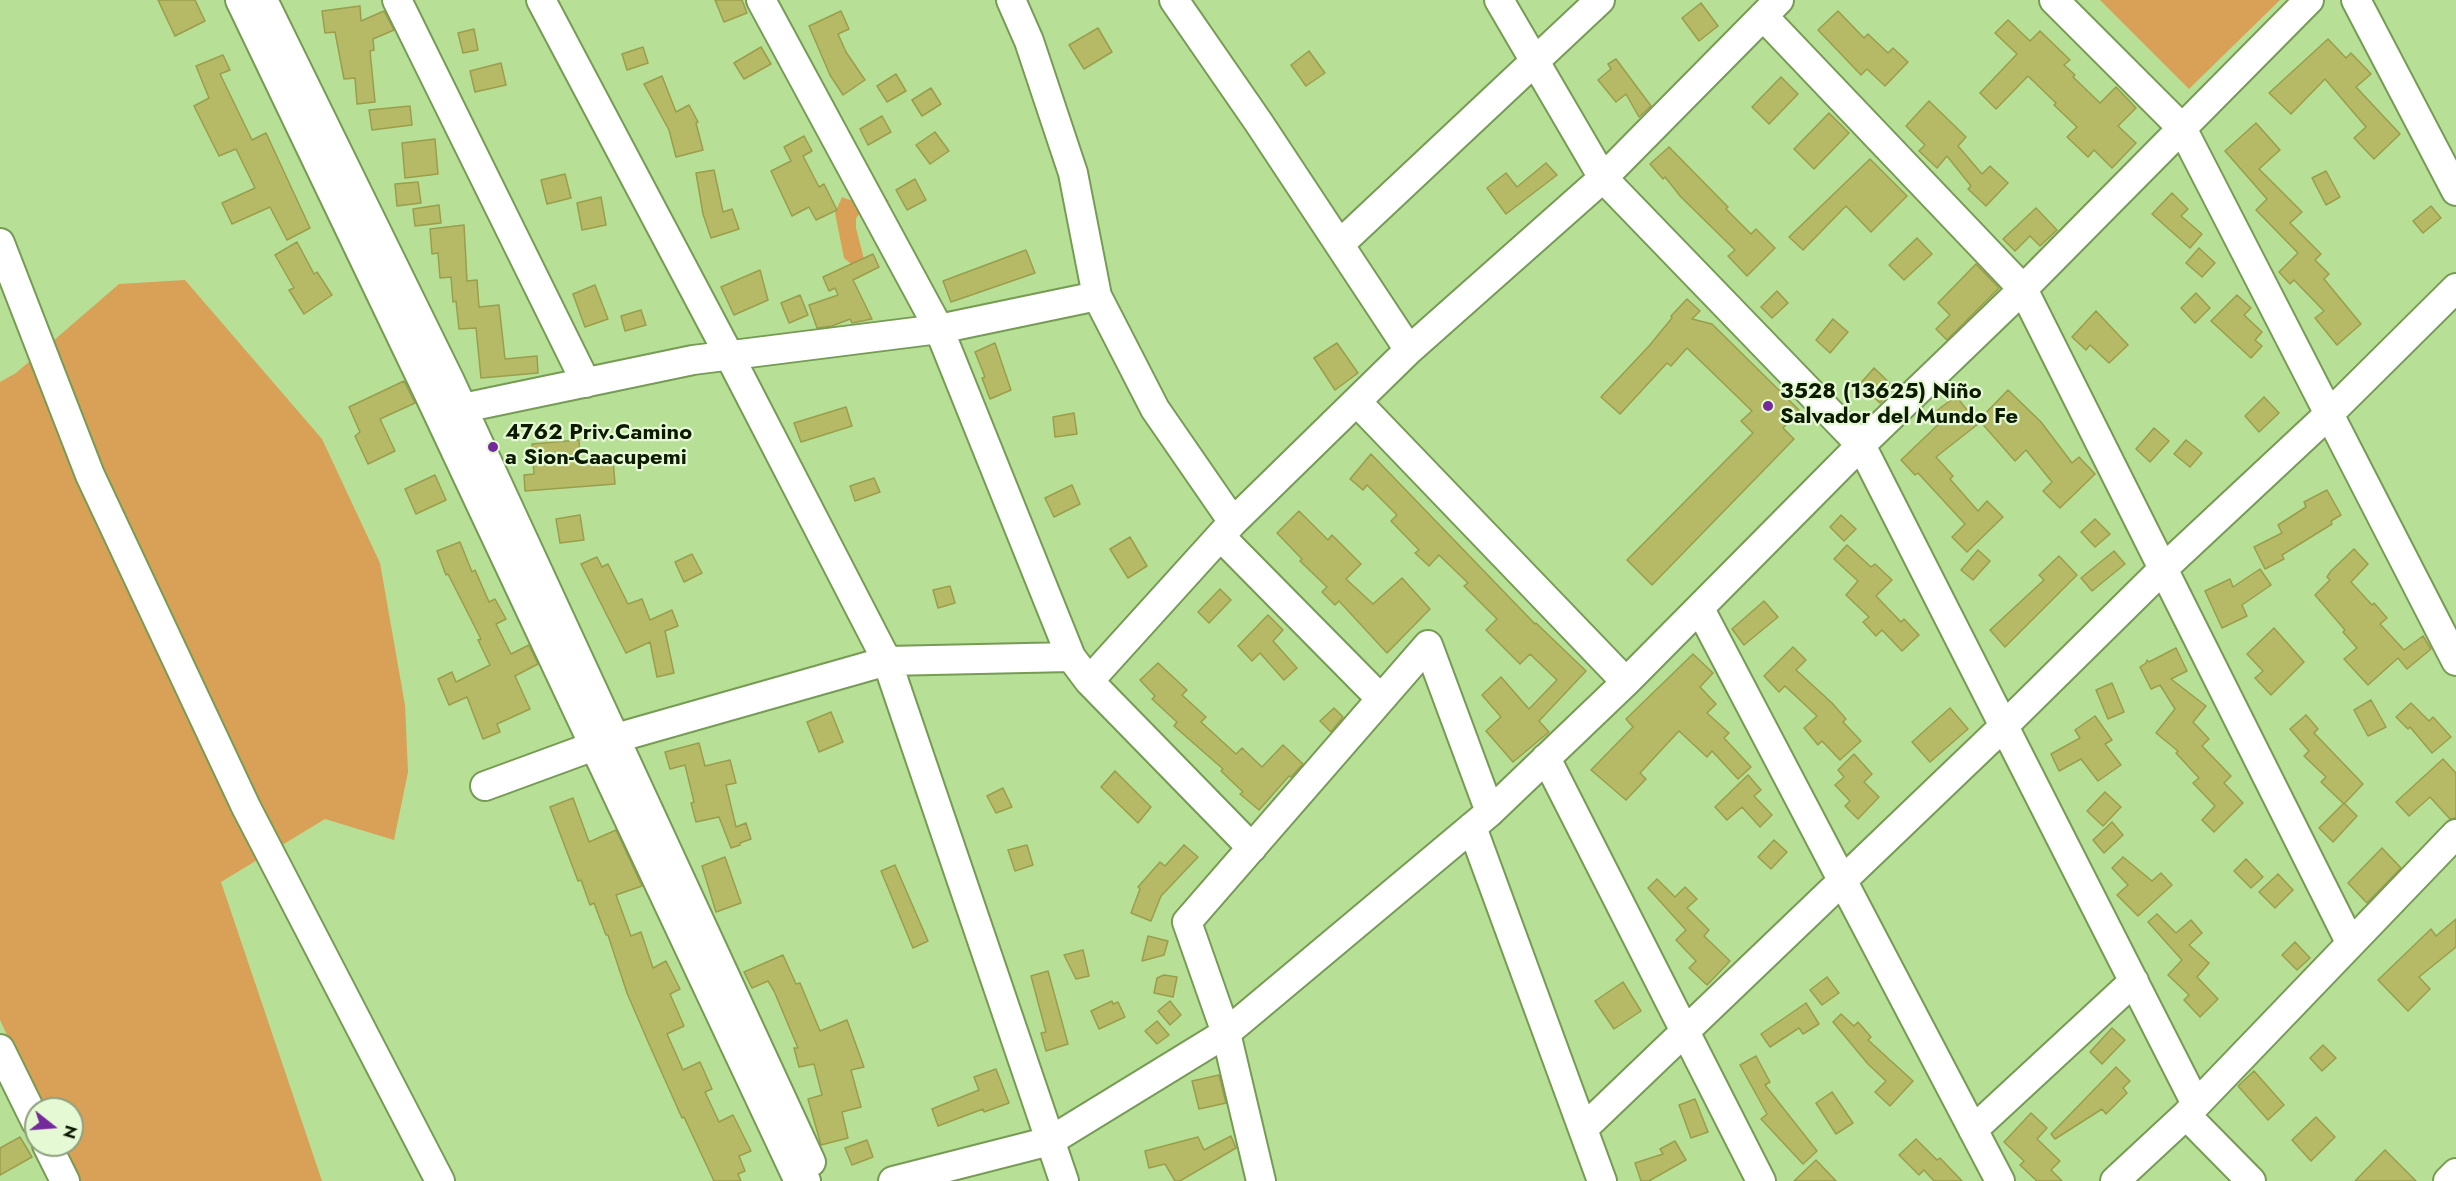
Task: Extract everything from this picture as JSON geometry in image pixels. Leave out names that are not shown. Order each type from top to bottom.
[{"type":"street","points":[[240,0],[450,411]]},
{"type":"street","points":[[263,0],[450,411],[605,742],[814,1167],[813,1181]]},
{"type":"street","points":[[396,0],[586,382]]},
{"type":"street","points":[[541,0],[729,355],[887,661],[1064,1181]]},
{"type":"street","points":[[761,0],[939,329],[1071,657],[1089,681],[1252,848]]},
{"type":"street","points":[[1011,0],[1029,41],[1072,173],[1097,296],[1155,409],[1227,529],[1381,699]]},
{"type":"street","points":[[1174,0],[1340,244],[1409,350]]},
{"type":"street","points":[[1499,0],[1603,178],[1861,445],[2134,981],[2191,1109],[2251,1181]]},
{"type":"street","points":[[1340,244],[1600,0]]},
{"type":"street","points":[[2054,0],[2182,128],[2456,661]]},
{"type":"street","points":[[893,1181],[1050,1141],[1226,1033],[1481,819],[1626,682],[1861,445],[2023,289],[2309,0]]},
{"type":"street","points":[[2356,0],[2456,191]]},
{"type":"street","points":[[1089,681],[1227,529],[1409,350],[1603,178],[1771,8],[2023,289],[2350,942]]},
{"type":"street","points":[[0,243],[94,486],[246,807],[440,1181]]},
{"type":"street","points":[[1583,1129],[2004,726],[2163,569],[2329,414],[2456,288]]},
{"type":"street","points":[[450,411],[729,355],[939,329],[1097,296]]},
{"type":"street","points":[[1357,402],[1626,682]]},
{"type":"street","points":[[1700,609],[2000,1181]]},
{"type":"street","points":[[1261,1181],[1226,1033],[1187,922],[1428,645],[1481,819],[1602,1181]]},
{"type":"street","points":[[485,786],[605,742],[887,661],[1071,657]]},
{"type":"street","points":[[605,742],[796,1175],[806,1181]]},
{"type":"street","points":[[1546,758],[1761,1181]]},
{"type":"street","points":[[2115,1181],[2191,1109],[2456,834]]},
{"type":"street","points":[[1973,1130],[2134,981]]},
{"type":"street","points":[[0,1049],[24,1098]]},
{"type":"street","points":[[53,1157],[65,1181]]},
{"type":"street","points":[[2448,1181],[2456,1173]]},
{"type":"shaded area","points":[[2100,0],[2280,0],[2189,89]]},
{"type":"shaded area","points":[[863,176],[889,201],[879,209],[858,215],[856,219],[864,259],[857,269],[844,258],[835,213],[842,197],[854,199]]},
{"type":"shaded area","points":[[185,280],[322,439],[380,563],[405,705],[408,772],[394,840],[325,819],[221,882],[322,1181],[74,1181],[63,1157],[84,1157],[84,1097],[35,1097],[0,1020],[0,382],[16,373],[119,284]]},
{"type":"building","points":[[158,0],[195,0],[205,21],[175,36]]},
{"type":"building","points":[[715,0],[742,0],[747,13],[724,22]]},
{"type":"building","points":[[1701,3],[1718,26],[1699,41],[1682,18]]},
{"type":"building","points":[[360,6],[361,21],[384,11],[394,30],[373,39],[374,50],[370,51],[375,102],[357,104],[355,78],[344,79],[335,32],[325,33],[322,11]]},
{"type":"building","points":[[841,11],[849,29],[838,34],[846,52],[865,80],[843,95],[830,75],[809,26]]},
{"type":"building","points":[[1838,11],[1864,38],[1868,34],[1888,53],[1893,48],[1908,62],[1885,86],[1867,69],[1861,75],[1818,30]]},
{"type":"building","points":[[2008,20],[2030,41],[2040,31],[2070,60],[2064,65],[2100,103],[2116,87],[2136,108],[2118,126],[2136,143],[2112,168],[2094,150],[2088,157],[2067,137],[2077,127],[2028,76],[1996,109],[1980,93],[2017,54],[1995,33]]},
{"type":"building","points":[[1098,28],[1112,52],[1084,69],[1069,45]]},
{"type":"building","points":[[474,29],[478,50],[463,53],[458,33]]},
{"type":"building","points":[[2328,39],[2346,58],[2351,53],[2371,74],[2356,87],[2400,134],[2374,159],[2354,138],[2366,127],[2325,79],[2291,114],[2269,93]]},
{"type":"building","points":[[643,47],[648,63],[627,70],[622,54]]},
{"type":"building","points":[[761,47],[771,64],[744,79],[734,63]]},
{"type":"building","points":[[1309,51],[1325,73],[1306,86],[1291,65]]},
{"type":"building","points":[[223,55],[230,70],[220,74],[252,140],[266,133],[310,228],[287,240],[270,207],[232,224],[222,203],[255,188],[236,149],[219,156],[194,106],[209,98],[196,66]]},
{"type":"building","points":[[1616,59],[1651,106],[1639,117],[1626,94],[1616,102],[1598,80],[1611,69],[1608,64]]},
{"type":"building","points":[[501,63],[506,85],[475,92],[470,71]]},
{"type":"building","points":[[896,74],[906,91],[887,102],[877,86]]},
{"type":"building","points":[[662,76],[676,112],[689,105],[698,122],[696,123],[703,150],[676,157],[669,130],[644,84]]},
{"type":"building","points":[[1781,77],[1798,94],[1769,124],[1752,107]]},
{"type":"building","points":[[931,88],[941,104],[922,116],[912,100]]},
{"type":"building","points":[[1929,101],[1966,137],[1958,146],[1982,174],[1990,166],[2008,183],[1986,206],[1968,189],[1971,186],[1947,156],[1937,168],[1919,151],[1925,145],[1906,126]]},
{"type":"building","points":[[410,106],[412,125],[372,130],[369,110]]},
{"type":"building","points":[[1829,113],[1849,133],[1814,169],[1794,149]]},
{"type":"building","points":[[882,116],[891,132],[868,145],[860,129]]},
{"type":"building","points":[[2256,123],[2280,150],[2259,169],[2302,212],[2290,223],[2321,254],[2315,260],[2329,274],[2324,279],[2361,324],[2337,345],[2315,318],[2324,311],[2294,280],[2290,284],[2279,272],[2298,253],[2256,210],[2267,199],[2225,151]]},
{"type":"building","points":[[935,132],[949,151],[930,164],[916,145]]},
{"type":"building","points":[[804,136],[812,151],[803,156],[819,187],[824,184],[837,210],[816,220],[809,207],[792,216],[771,171],[791,161],[784,147]]},
{"type":"building","points":[[435,139],[438,174],[405,178],[402,143]]},
{"type":"building","points":[[1669,147],[1751,234],[1756,229],[1775,248],[1747,276],[1728,256],[1735,250],[1650,164]]},
{"type":"building","points":[[1870,159],[1907,196],[1871,232],[1846,206],[1803,250],[1789,237]]},
{"type":"building","points":[[1546,163],[1557,175],[1506,214],[1487,188],[1506,173],[1517,187]]},
{"type":"building","points":[[714,170],[723,212],[732,209],[739,229],[711,238],[703,214],[696,173]]},
{"type":"building","points":[[2326,171],[2340,197],[2326,205],[2312,178]]},
{"type":"building","points":[[565,174],[571,198],[547,204],[541,180]]},
{"type":"building","points":[[915,179],[926,200],[907,210],[896,190]]},
{"type":"building","points":[[418,182],[421,203],[397,206],[395,184]]},
{"type":"building","points":[[2172,193],[2188,209],[2181,216],[2202,234],[2190,248],[2152,214]]},
{"type":"building","points":[[601,197],[606,225],[582,230],[577,203]]},
{"type":"building","points":[[439,205],[441,223],[415,226],[413,209]]},
{"type":"building","points":[[2431,206],[2441,218],[2423,233],[2413,221]]},
{"type":"building","points":[[2036,208],[2057,230],[2040,246],[2030,236],[2015,251],[2003,239]]},
{"type":"building","points":[[464,225],[467,281],[477,280],[479,307],[499,305],[505,359],[537,356],[538,373],[481,378],[476,328],[459,329],[456,301],[453,302],[451,277],[440,278],[438,253],[432,254],[430,229]]},
{"type":"building","points":[[1917,238],[1932,254],[1904,280],[1889,265]]},
{"type":"building","points":[[297,242],[314,274],[317,272],[332,295],[304,314],[289,290],[294,288],[275,255]]},
{"type":"building","points":[[2199,248],[2215,263],[2202,277],[2186,263]]},
{"type":"building","points":[[1026,250],[1035,273],[951,302],[943,281]]},
{"type":"building","points":[[873,254],[879,267],[853,280],[872,319],[852,323],[850,319],[832,326],[817,328],[809,305],[838,295],[835,288],[829,291],[823,277]]},
{"type":"building","points":[[1976,264],[1999,288],[1947,340],[1936,329],[1950,315],[1938,303]]},
{"type":"building","points":[[760,270],[768,300],[734,315],[721,287]]},
{"type":"building","points":[[595,285],[608,319],[585,327],[573,294]]},
{"type":"building","points":[[1777,291],[1788,303],[1772,318],[1761,307]]},
{"type":"building","points":[[2196,293],[2210,308],[2195,323],[2181,308]]},
{"type":"building","points":[[800,295],[808,315],[789,323],[781,303]]},
{"type":"building","points":[[2237,295],[2251,308],[2244,315],[2262,332],[2255,340],[2262,346],[2251,358],[2211,321]]},
{"type":"building","points":[[1687,299],[1700,311],[1692,319],[1712,324],[1799,410],[1783,428],[1794,439],[1652,585],[1627,560],[1753,433],[1741,421],[1752,411],[1687,348],[1671,366],[1667,363],[1620,414],[1601,397],[1649,346]]},
{"type":"building","points":[[641,310],[646,325],[625,331],[621,316]]},
{"type":"building","points":[[2096,311],[2128,345],[2109,363],[2090,345],[2086,350],[2072,337]]},
{"type":"building","points":[[1833,319],[1848,332],[1830,353],[1816,340]]},
{"type":"building","points":[[995,343],[1011,390],[990,399],[982,378],[985,377],[975,352]]},
{"type":"building","points":[[1337,343],[1358,373],[1335,390],[1314,358]]},
{"type":"building","points":[[1874,368],[1894,387],[1880,403],[1860,384]]},
{"type":"building","points":[[404,381],[415,403],[380,419],[395,451],[368,464],[355,436],[360,432],[349,407]]},
{"type":"building","points":[[2008,390],[2041,422],[2072,463],[2079,457],[2095,474],[2060,508],[2043,491],[2052,482],[2026,450],[2015,461],[1979,420]]},
{"type":"building","points":[[1956,396],[1978,424],[1936,457],[1953,476],[1950,479],[1978,511],[1987,501],[2003,517],[1967,552],[1952,537],[1965,524],[1918,473],[1915,475],[1901,460],[1942,421],[1935,412]]},
{"type":"building","points":[[2264,397],[2279,413],[2259,432],[2245,416]]},
{"type":"building","points":[[846,407],[852,426],[801,442],[794,423]]},
{"type":"building","points":[[1074,413],[1077,434],[1055,437],[1053,417]]},
{"type":"building","points":[[2154,428],[2169,441],[2150,462],[2136,449]]},
{"type":"building","points":[[579,440],[580,463],[613,460],[615,484],[525,491],[524,475],[534,474],[532,444]]},
{"type":"building","points":[[2186,440],[2202,453],[2190,467],[2174,454]]},
{"type":"building","points":[[1371,454],[1535,624],[1586,671],[1539,721],[1549,732],[1513,762],[1486,731],[1501,717],[1482,695],[1501,677],[1529,709],[1557,680],[1530,654],[1520,664],[1486,630],[1497,619],[1464,586],[1468,583],[1439,555],[1429,566],[1415,553],[1419,550],[1391,521],[1397,515],[1367,485],[1363,490],[1350,479]]},
{"type":"building","points":[[435,475],[446,500],[416,514],[405,489]]},
{"type":"building","points":[[874,478],[880,492],[855,501],[850,486]]},
{"type":"building","points":[[1072,485],[1080,504],[1054,517],[1045,498]]},
{"type":"building","points":[[2327,490],[2341,515],[2331,521],[2332,524],[2282,555],[2284,559],[2265,569],[2254,547],[2282,533],[2278,525],[2306,507],[2304,502]]},
{"type":"building","points":[[1299,511],[1328,540],[1332,535],[1361,564],[1346,579],[1373,604],[1402,578],[1430,609],[1387,653],[1339,601],[1335,605],[1322,592],[1327,587],[1300,561],[1302,559],[1277,533]]},
{"type":"building","points":[[580,515],[584,540],[560,543],[556,519]]},
{"type":"building","points":[[1841,515],[1856,529],[1844,541],[1830,527]]},
{"type":"building","points":[[2095,519],[2110,534],[2095,547],[2081,532]]},
{"type":"building","points":[[1130,537],[1147,566],[1128,578],[1110,549]]},
{"type":"building","points":[[460,542],[472,572],[475,570],[489,602],[495,599],[506,619],[496,624],[511,654],[529,645],[538,664],[515,676],[530,709],[497,724],[500,732],[483,739],[467,697],[449,705],[438,679],[452,672],[456,682],[490,665],[478,640],[481,639],[448,574],[446,575],[437,551]]},
{"type":"building","points":[[1847,545],[1871,567],[1875,564],[1892,580],[1876,596],[1901,622],[1904,619],[1919,635],[1902,651],[1882,630],[1876,636],[1863,622],[1869,617],[1846,595],[1858,581],[1834,559]]},
{"type":"building","points":[[2354,549],[2368,564],[2351,582],[2387,618],[2380,624],[2404,650],[2423,636],[2431,649],[2407,669],[2398,658],[2368,685],[2344,659],[2357,648],[2315,595],[2330,580],[2327,577],[2331,571]]},
{"type":"building","points":[[1978,550],[1990,561],[1973,580],[1961,570]]},
{"type":"building","points":[[2114,551],[2125,564],[2092,591],[2081,578]]},
{"type":"building","points":[[692,554],[702,573],[684,582],[675,562]]},
{"type":"building","points":[[2059,556],[2077,575],[2005,647],[1990,630],[2044,580],[2039,575]]},
{"type":"building","points":[[597,557],[602,567],[608,564],[628,604],[642,599],[650,620],[672,610],[678,626],[665,631],[674,673],[657,677],[650,642],[626,653],[581,564]]},
{"type":"building","points":[[2260,569],[2271,585],[2242,605],[2247,616],[2222,628],[2205,591],[2230,579],[2233,587]]},
{"type":"building","points":[[950,586],[955,603],[938,608],[933,590]]},
{"type":"building","points":[[1220,589],[1231,600],[1209,623],[1198,612]]},
{"type":"building","points":[[1764,601],[1778,617],[1744,645],[1732,629]]},
{"type":"building","points":[[1268,615],[1283,630],[1273,641],[1297,668],[1284,680],[1260,653],[1252,661],[1238,646]]},
{"type":"building","points":[[2274,628],[2304,662],[2271,695],[2255,678],[2263,671],[2247,654]]},
{"type":"building","points":[[1793,647],[1806,660],[1796,670],[1832,703],[1846,719],[1843,722],[1861,741],[1840,760],[1822,741],[1818,745],[1804,728],[1817,716],[1785,686],[1779,692],[1764,676]]},
{"type":"building","points":[[2176,648],[2187,671],[2171,679],[2206,706],[2193,722],[2209,739],[2202,746],[2231,776],[2224,783],[2243,803],[2214,832],[2202,820],[2215,806],[2193,783],[2199,778],[2176,753],[2178,751],[2156,733],[2175,709],[2160,685],[2151,689],[2140,667],[2147,660],[2149,662]]},
{"type":"building","points":[[1693,654],[1713,673],[1700,687],[1716,704],[1707,713],[1729,733],[1724,738],[1751,767],[1738,779],[1712,751],[1707,757],[1679,731],[1640,773],[1646,779],[1626,800],[1591,770],[1633,727],[1626,719]]},
{"type":"building","points":[[1158,663],[1187,690],[1182,695],[1206,717],[1201,722],[1236,754],[1242,748],[1262,767],[1283,745],[1303,764],[1291,777],[1289,776],[1259,810],[1240,794],[1243,792],[1221,771],[1223,769],[1174,726],[1177,722],[1152,699],[1155,696],[1140,680]]},
{"type":"building","points":[[2112,683],[2124,712],[2108,719],[2096,690]]},
{"type":"building","points":[[2371,700],[2386,727],[2368,736],[2354,710]]},
{"type":"building","points":[[2411,703],[2429,721],[2433,717],[2451,737],[2432,753],[2410,727],[2408,729],[2396,717]]},
{"type":"building","points":[[1334,708],[1343,717],[1331,732],[1320,721]]},
{"type":"building","points":[[1950,708],[1968,729],[1930,762],[1912,742]]},
{"type":"building","points":[[831,712],[843,742],[819,752],[807,722]]},
{"type":"building","points":[[2306,715],[2318,729],[2314,733],[2363,784],[2344,804],[2321,782],[2326,777],[2304,756],[2309,751],[2290,729]]},
{"type":"building","points":[[2095,716],[2112,740],[2105,744],[2121,765],[2098,781],[2081,759],[2059,771],[2051,754],[2080,738],[2075,730]]},
{"type":"building","points":[[699,743],[705,766],[730,760],[736,783],[726,785],[736,827],[746,823],[751,839],[740,845],[731,848],[719,817],[696,822],[691,803],[694,802],[685,765],[670,769],[665,752]]},
{"type":"building","points":[[1854,754],[1872,774],[1864,782],[1879,797],[1858,819],[1845,806],[1850,801],[1835,785],[1844,777],[1838,770]]},
{"type":"building","points":[[2443,759],[2456,773],[2456,818],[2450,819],[2430,797],[2409,816],[2396,802]]},
{"type":"building","points":[[1115,771],[1151,807],[1138,823],[1101,787]]},
{"type":"building","points":[[1748,775],[1761,790],[1754,796],[1772,815],[1760,827],[1742,807],[1727,820],[1715,807]]},
{"type":"building","points":[[1003,788],[1012,807],[996,813],[987,796]]},
{"type":"building","points":[[2105,792],[2121,807],[2103,826],[2087,811]]},
{"type":"building","points":[[573,798],[589,842],[616,830],[642,886],[616,895],[631,936],[641,932],[653,968],[666,961],[680,989],[670,994],[684,1026],[667,1034],[683,1070],[700,1062],[712,1089],[705,1092],[719,1122],[733,1115],[751,1151],[739,1156],[745,1171],[738,1174],[741,1181],[714,1181],[684,1117],[682,1118],[649,1044],[627,993],[608,935],[606,935],[594,903],[590,905],[581,880],[578,881],[550,807]]},
{"type":"building","points":[[2344,803],[2357,816],[2333,842],[2319,828]]},
{"type":"building","points":[[2112,822],[2123,835],[2104,853],[2093,840]]},
{"type":"building","points":[[1774,840],[1787,852],[1771,869],[1758,857]]},
{"type":"building","points":[[1027,845],[1033,865],[1015,871],[1008,850]]},
{"type":"building","points":[[1184,845],[1198,857],[1161,896],[1151,921],[1131,913],[1140,889],[1138,887],[1160,862],[1165,866]]},
{"type":"building","points":[[2382,848],[2401,868],[2367,903],[2348,883]]},
{"type":"building","points":[[725,857],[741,903],[716,912],[702,866]]},
{"type":"building","points":[[2123,857],[2152,881],[2161,873],[2172,885],[2138,916],[2117,895],[2128,885],[2112,868]]},
{"type":"building","points":[[2246,859],[2263,877],[2251,888],[2234,871]]},
{"type":"building","points":[[895,865],[928,941],[913,948],[881,871]]},
{"type":"building","points":[[2278,874],[2293,890],[2275,908],[2259,892]]},
{"type":"building","points":[[1657,879],[1675,897],[1685,887],[1697,899],[1687,908],[1709,930],[1704,936],[1730,961],[1707,985],[1689,968],[1696,961],[1676,940],[1686,930],[1648,888]]},
{"type":"building","points":[[2157,914],[2176,933],[2191,920],[2202,933],[2189,945],[2209,963],[2197,977],[2218,999],[2200,1017],[2184,1000],[2189,995],[2168,975],[2182,960],[2148,922]]},
{"type":"building","points":[[2456,919],[2456,947],[2419,977],[2430,989],[2408,1011],[2378,980],[2431,929],[2436,936]]},
{"type":"building","points":[[1148,936],[1168,941],[1164,955],[1142,961]]},
{"type":"building","points":[[2295,942],[2310,958],[2297,970],[2282,955]]},
{"type":"building","points":[[1083,950],[1089,976],[1076,979],[1064,955]]},
{"type":"building","points":[[783,955],[796,984],[800,983],[820,1031],[847,1020],[864,1067],[851,1070],[861,1107],[842,1112],[848,1138],[821,1145],[808,1099],[822,1095],[814,1064],[799,1067],[794,1048],[798,1048],[774,991],[768,981],[752,988],[744,972]]},
{"type":"building","points":[[1048,971],[1068,1044],[1046,1051],[1041,1033],[1046,1032],[1031,976]]},
{"type":"building","points":[[1164,975],[1177,977],[1173,997],[1154,993],[1157,978]]},
{"type":"building","points":[[1827,977],[1839,993],[1822,1005],[1810,990]]},
{"type":"building","points":[[1623,982],[1641,1011],[1614,1029],[1595,1001]]},
{"type":"building","points":[[1112,1001],[1113,1004],[1118,1002],[1125,1017],[1099,1029],[1091,1011]]},
{"type":"building","points":[[1170,1001],[1181,1015],[1170,1025],[1158,1011]]},
{"type":"building","points":[[1806,1003],[1819,1024],[1803,1034],[1799,1028],[1770,1047],[1761,1034]]},
{"type":"building","points":[[1841,1014],[1854,1026],[1858,1022],[1871,1037],[1868,1040],[1913,1081],[1890,1106],[1875,1092],[1886,1081],[1868,1064],[1833,1022]]},
{"type":"building","points":[[1157,1021],[1169,1035],[1157,1044],[1145,1031]]},
{"type":"building","points":[[2112,1028],[2125,1040],[2102,1064],[2090,1052]]},
{"type":"building","points":[[2323,1045],[2336,1058],[2322,1071],[2310,1058]]},
{"type":"building","points":[[1756,1056],[1770,1082],[1765,1085],[1817,1151],[1803,1164],[1761,1119],[1767,1114],[1740,1065]]},
{"type":"building","points":[[2116,1067],[2130,1081],[2123,1088],[2127,1093],[2106,1114],[2102,1109],[2055,1139],[2051,1134]]},
{"type":"building","points":[[996,1069],[1009,1103],[984,1112],[983,1109],[938,1126],[932,1109],[979,1090],[974,1077]]},
{"type":"building","points":[[2254,1071],[2284,1105],[2268,1120],[2238,1086]]},
{"type":"building","points":[[1219,1075],[1226,1103],[1199,1109],[1192,1081]]},
{"type":"building","points":[[1832,1092],[1853,1123],[1836,1134],[1816,1103]]},
{"type":"building","points":[[1695,1099],[1708,1132],[1691,1138],[1679,1105]]},
{"type":"building","points":[[2031,1113],[2047,1128],[2037,1139],[2060,1161],[2051,1170],[2062,1181],[2037,1181],[2020,1165],[2024,1161],[2004,1142]]},
{"type":"building","points":[[2316,1117],[2335,1137],[2311,1161],[2292,1140]]},
{"type":"building","points":[[1231,1136],[1236,1148],[1180,1181],[1175,1181],[1165,1164],[1149,1168],[1145,1151],[1198,1137],[1204,1150]]},
{"type":"building","points":[[20,1137],[24,1144],[24,1157],[32,1157],[0,1175],[0,1148]]},
{"type":"building","points":[[1916,1139],[1937,1160],[1940,1158],[1962,1181],[1934,1181],[1924,1170],[1919,1175],[1899,1155]]},
{"type":"building","points":[[867,1140],[873,1157],[852,1165],[845,1148]]},
{"type":"building","points":[[1675,1141],[1686,1160],[1649,1181],[1641,1181],[1635,1163],[1663,1154],[1660,1149]]},
{"type":"building","points":[[2385,1150],[2416,1181],[2355,1181]]},
{"type":"building","points":[[1816,1160],[1836,1181],[1794,1181]]},
{"type":"place","name":"3528 (13625) Niño Salvador del Mundo Fe","points":[[1768,406]]},
{"type":"place","name":"4762 Priv.Camino a Sion-Caacupemi","points":[[493,447]]}]
